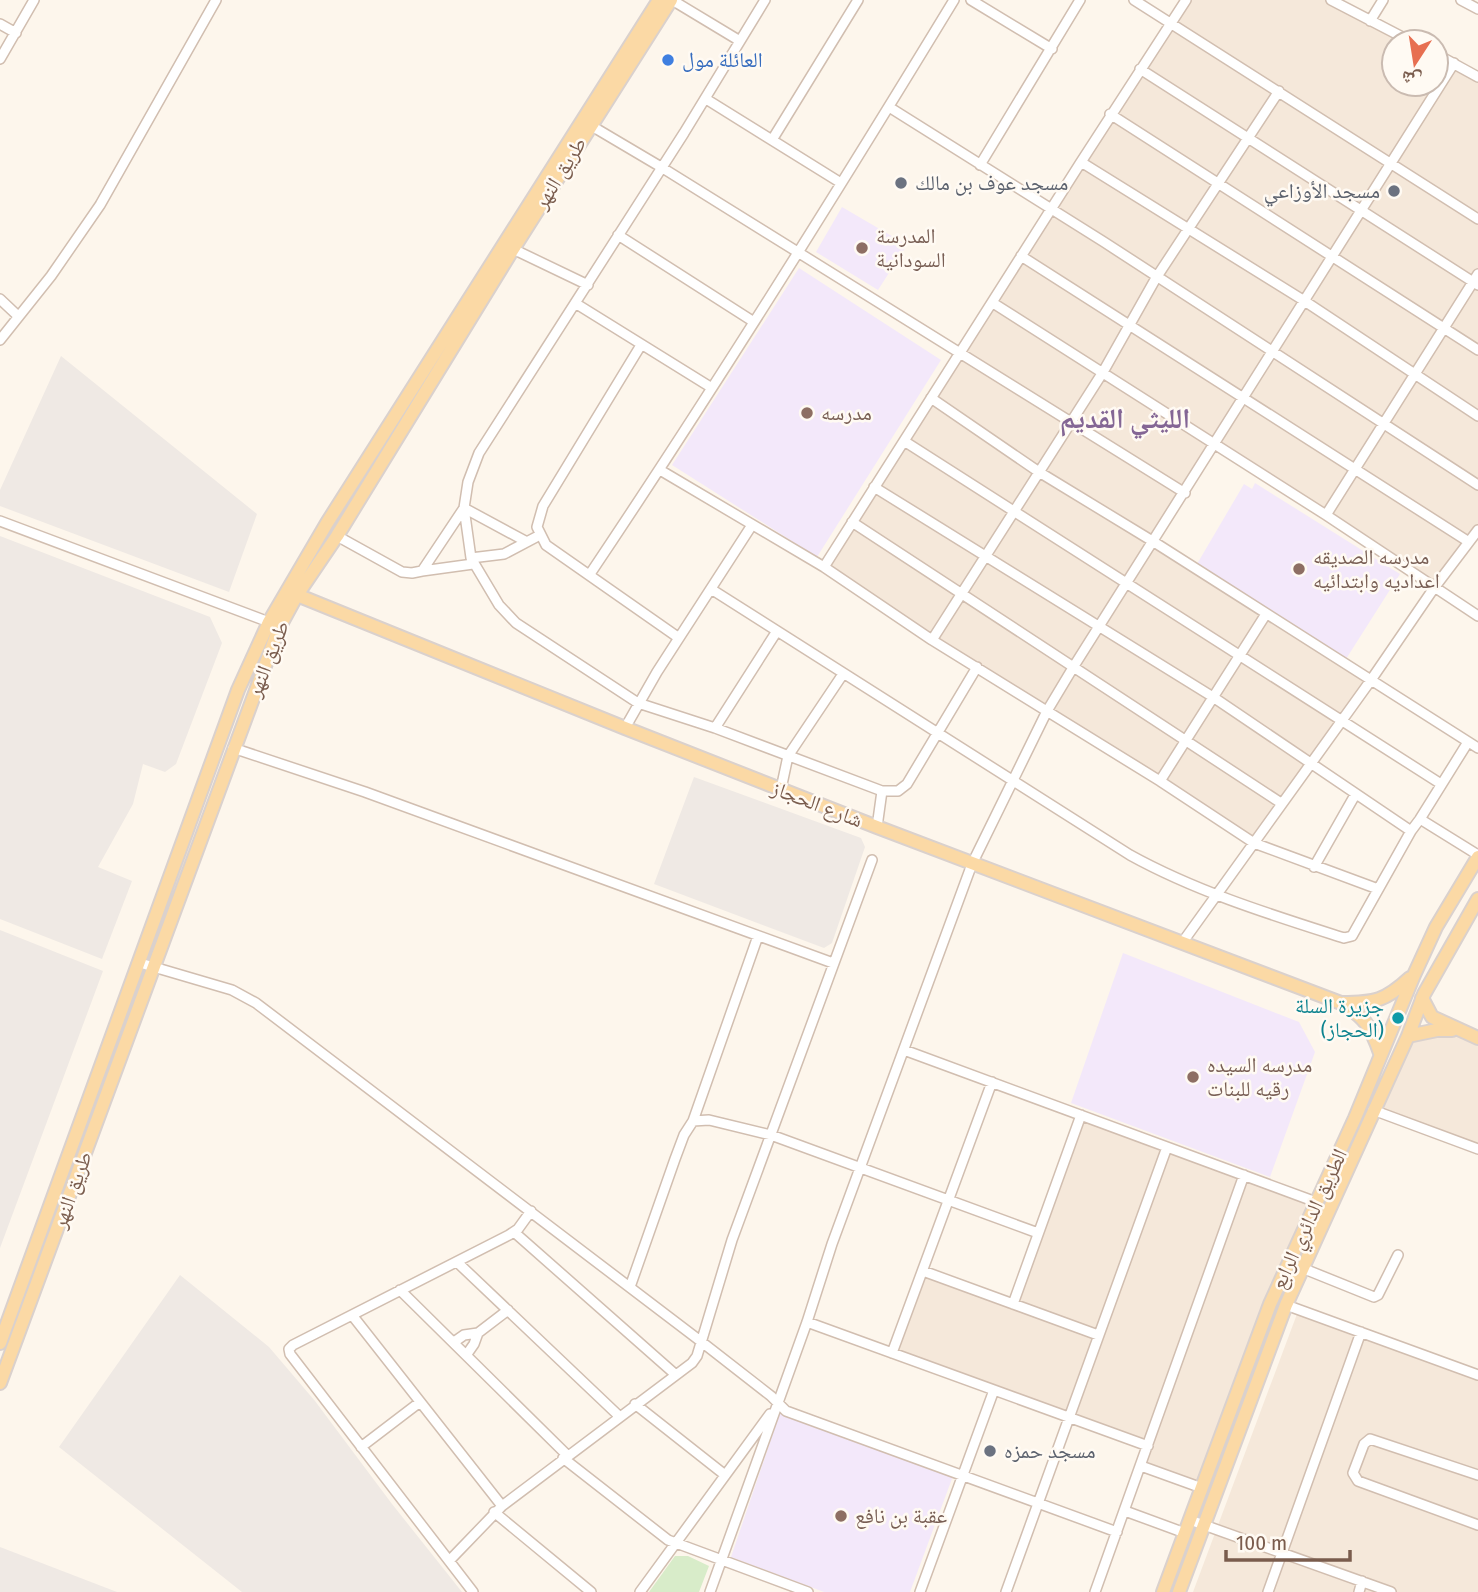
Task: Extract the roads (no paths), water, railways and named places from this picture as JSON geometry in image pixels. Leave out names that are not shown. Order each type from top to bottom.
[{"type":"main road","name":"طريق النهر","points":[[0,1343],[238,690],[269,622],[327,523],[659,0]]},
{"type":"main road","name":"طريق النهر","points":[[0,1383],[279,628],[297,594],[337,536],[513,248],[672,0]]},
{"type":"main road","name":"شارع الحجاز","points":[[297,594],[877,827],[1341,1003],[1360,1014],[1366,1021],[1380,1053]]},
{"type":"main road","name":"الطريق الدائري الرابع","points":[[1163,1592],[1270,1304],[1361,1106],[1380,1053],[1436,927],[1478,856]]},
{"type":"main road","name":"الطريق الدائري الرابع","points":[[1178,1592],[1286,1305],[1408,1036],[1422,998],[1478,899]]},
{"type":"main road","name":"شارع الحجاز","points":[[1341,1003],[1373,1003],[1393,992],[1414,975]]},
{"type":"main road","points":[[1422,998],[1432,1017],[1478,1038]]},
{"type":"main road","points":[[1408,1036],[1437,1030],[1460,1031]]},
{"type":"street","points":[[0,59],[34,0]]},
{"type":"street","points":[[0,340],[51,276],[100,205],[216,0]]},
{"type":"street","points":[[672,0],[740,41]]},
{"type":"street","points":[[765,0],[706,99],[479,453],[468,482],[464,508],[472,561],[499,605],[516,623],[639,703],[715,728],[882,791],[892,792],[903,788],[977,667]]},
{"type":"street","points":[[772,140],[859,0]]},
{"type":"street","points":[[590,574],[799,252],[954,0]]},
{"type":"street","points":[[971,0],[1052,49]]},
{"type":"street","points":[[981,165],[1080,0]]},
{"type":"street","points":[[1134,0],[1478,219]]},
{"type":"street","points":[[824,567],[1110,114],[1186,0]]},
{"type":"street","points":[[1331,0],[1384,28]]},
{"type":"street","points":[[1370,21],[1383,0]]},
{"type":"street","points":[[1461,0],[1478,9]]},
{"type":"street","points":[[0,24],[16,33]]},
{"type":"street","points":[[1450,61],[1478,77]]},
{"type":"street","points":[[710,1592],[860,1169],[972,864],[1047,711],[1074,666],[1454,63]]},
{"type":"street","points":[[1140,69],[1360,210],[1476,280],[1326,516]]},
{"type":"street","points":[[932,640],[1103,372],[1156,278],[1279,91]]},
{"type":"street","points":[[706,99],[841,183]]},
{"type":"street","points":[[889,107],[1385,422],[1478,485]]},
{"type":"street","points":[[1110,114],[1478,350]]},
{"type":"street","points":[[590,125],[662,167],[1185,493]]},
{"type":"street","points":[[1080,162],[1303,300],[1478,416]]},
{"type":"street","points":[[618,235],[754,321]]},
{"type":"street","points":[[513,248],[587,285]]},
{"type":"street","points":[[1021,256],[1469,541]]},
{"type":"street","points":[[0,299],[18,316]]},
{"type":"street","points":[[575,303],[712,388]]},
{"type":"street","points":[[993,303],[1478,616]]},
{"type":"street","points":[[641,345],[543,506],[538,516],[540,535],[546,545],[678,638]]},
{"type":"street","points":[[931,398],[1039,471],[1478,748]]},
{"type":"street","points":[[904,441],[1441,784]]},
{"type":"street","points":[[660,470],[824,567],[932,640],[1160,781],[1254,843],[1378,889]]},
{"type":"street","points":[[874,487],[1099,629],[1213,697],[1411,831]]},
{"type":"street","points":[[422,571],[464,508]]},
{"type":"street","points":[[464,508],[527,542]]},
{"type":"street","points":[[0,521],[269,622]]},
{"type":"street","points":[[852,522],[1282,803]]},
{"type":"street","points":[[625,728],[678,638],[752,525]]},
{"type":"street","points":[[1182,943],[1478,530]]},
{"type":"street","points":[[337,536],[402,572],[412,573],[505,554],[540,535]]},
{"type":"street","points":[[711,590],[1012,782],[1158,870],[1344,938],[1352,936],[1411,831],[1468,742]]},
{"type":"street","points":[[1160,781],[1266,614]]},
{"type":"street","points":[[715,728],[777,631]]},
{"type":"street","points":[[781,789],[788,756],[843,674]]},
{"type":"street","points":[[233,748],[365,792],[833,963]]},
{"type":"street","points":[[877,827],[882,791]]},
{"type":"street","points":[[1314,867],[1355,795]]},
{"type":"street","points":[[1420,819],[1478,856]]},
{"type":"street","points":[[449,1561],[498,1509],[692,1363],[703,1343],[705,1326],[732,1240],[872,860]]},
{"type":"street","points":[[630,1287],[684,1135],[694,1121],[758,936]]},
{"type":"street","points":[[140,963],[232,990],[256,1003],[703,1343],[786,1411],[1117,1532]]},
{"type":"street","points":[[904,1051],[1316,1202]]},
{"type":"street","points":[[892,1353],[992,1082]]},
{"type":"street","points":[[1373,1110],[1478,1149]]},
{"type":"street","points":[[1013,1304],[1081,1115]]},
{"type":"street","points":[[694,1121],[709,1120],[771,1135],[1038,1233]]},
{"type":"street","points":[[1006,1592],[1167,1147]]},
{"type":"street","points":[[1095,1592],[1244,1175]]},
{"type":"street","points":[[473,1592],[289,1352],[293,1345],[514,1232],[531,1211]]},
{"type":"street","points":[[514,1232],[676,1375]]},
{"type":"street","points":[[1303,1268],[1374,1297],[1378,1296],[1398,1255]]},
{"type":"street","points":[[457,1262],[619,1416]]},
{"type":"street","points":[[923,1271],[1098,1335]]},
{"type":"street","points":[[400,1290],[467,1354],[565,1457],[662,1535],[675,1543],[808,1592]]},
{"type":"street","points":[[1286,1305],[1478,1375]]},
{"type":"street","points":[[453,1342],[464,1335],[478,1333],[508,1310]]},
{"type":"street","points":[[352,1315],[498,1509],[591,1592]]},
{"type":"street","points":[[807,1322],[1148,1446]]},
{"type":"street","points":[[1268,1592],[1361,1332]]},
{"type":"street","points":[[467,1354],[478,1333]]},
{"type":"street","points":[[920,1592],[994,1390]]},
{"type":"street","points":[[361,1447],[420,1402]]},
{"type":"street","points":[[635,1404],[725,1475]]},
{"type":"street","points":[[640,1592],[778,1404]]},
{"type":"street","points":[[1478,1475],[1370,1438],[1364,1444],[1353,1473],[1358,1481],[1478,1525]]},
{"type":"street","points":[[1141,1466],[1202,1488]]},
{"type":"street","points":[[1125,1511],[1185,1534]]},
{"type":"street","points":[[1190,1520],[1391,1592]]},
{"type":"street","points":[[1359,1592],[1362,1581]]},
{"type":"place","name":"العائلة مول","points":[[668,60]]},
{"type":"place","name":"مسجد عوف بن مالك","points":[[901,183]]},
{"type":"place","name":"مسجد الأوزاعي","points":[[1394,191]]},
{"type":"place","name":"المدرسة السودانية","points":[[862,248]]},
{"type":"place","name":"مدرسه","points":[[807,413]]},
{"type":"place","name":"مدرسه الصديقه اعداديه وابتدائيه","points":[[1299,569]]},
{"type":"place","name":"جزيرة السلة (الحجاز)","points":[[1398,1018]]},
{"type":"place","name":"مدرسه السيده رقيه للبنات","points":[[1193,1077]]},
{"type":"place","name":"مسجد حمزه","points":[[990,1451]]},
{"type":"place","name":"عقبة بن نافع","points":[[841,1516]]},
{"type":"district","name":"الليثي القديم","points":[[1125,418]]}]
